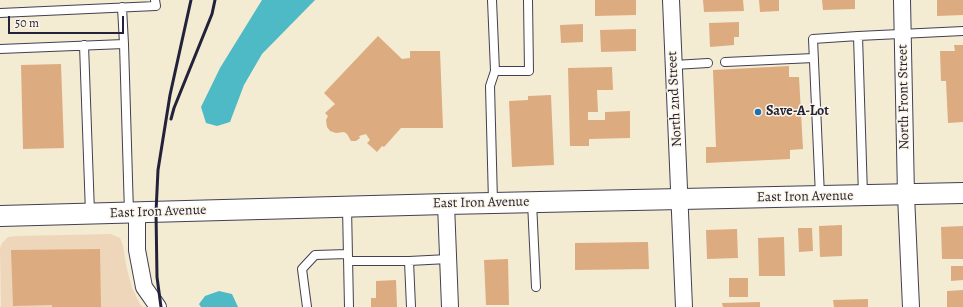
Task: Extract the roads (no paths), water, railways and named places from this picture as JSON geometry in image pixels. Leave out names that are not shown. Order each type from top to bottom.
[{"type":"street","name":"North 2nd Street","points":[[670,0],[684,307]]},
{"type":"street","name":"North Front Street","points":[[902,0],[906,195],[911,307]]},
{"type":"street","name":"East Iron Avenue","points":[[0,216],[446,204],[963,193]]},
{"type":"street","points":[[446,204],[450,307]]},
{"type":"street","points":[[133,212],[137,250],[144,287],[158,307]]},
{"type":"lane","points":[[0,12],[156,6],[156,0]]},
{"type":"lane","points":[[492,0],[495,71],[490,86],[493,203]]},
{"type":"lane","points":[[495,71],[529,71],[528,0]]},
{"type":"lane","points":[[122,7],[133,212]]},
{"type":"lane","points":[[820,196],[814,39],[963,31]]},
{"type":"lane","points":[[858,36],[863,196]]},
{"type":"lane","points":[[0,49],[124,44]]},
{"type":"lane","points":[[84,45],[90,214]]},
{"type":"lane","points":[[725,62],[814,58]]},
{"type":"lane","points":[[674,64],[708,63]]},
{"type":"lane","points":[[532,202],[536,287]]},
{"type":"lane","points":[[347,207],[349,307]]},
{"type":"lane","points":[[307,307],[302,269],[316,255],[409,261],[448,259]]},
{"type":"lane","points":[[409,261],[410,307]]},
{"type":"water","points":[[262,0],[315,0],[262,54],[244,85],[230,122],[217,126],[206,123],[201,107],[220,68]]},
{"type":"water","points":[[219,291],[232,294],[238,307],[201,307],[199,304],[205,296]]},
{"type":"railway","points":[[161,307],[157,277],[156,212],[158,170],[170,95],[191,0]]},
{"type":"railway","points":[[171,119],[174,108],[212,14],[215,0]]},
{"type":"place","name":"Save-A-Lot","points":[[758,112]]}]
